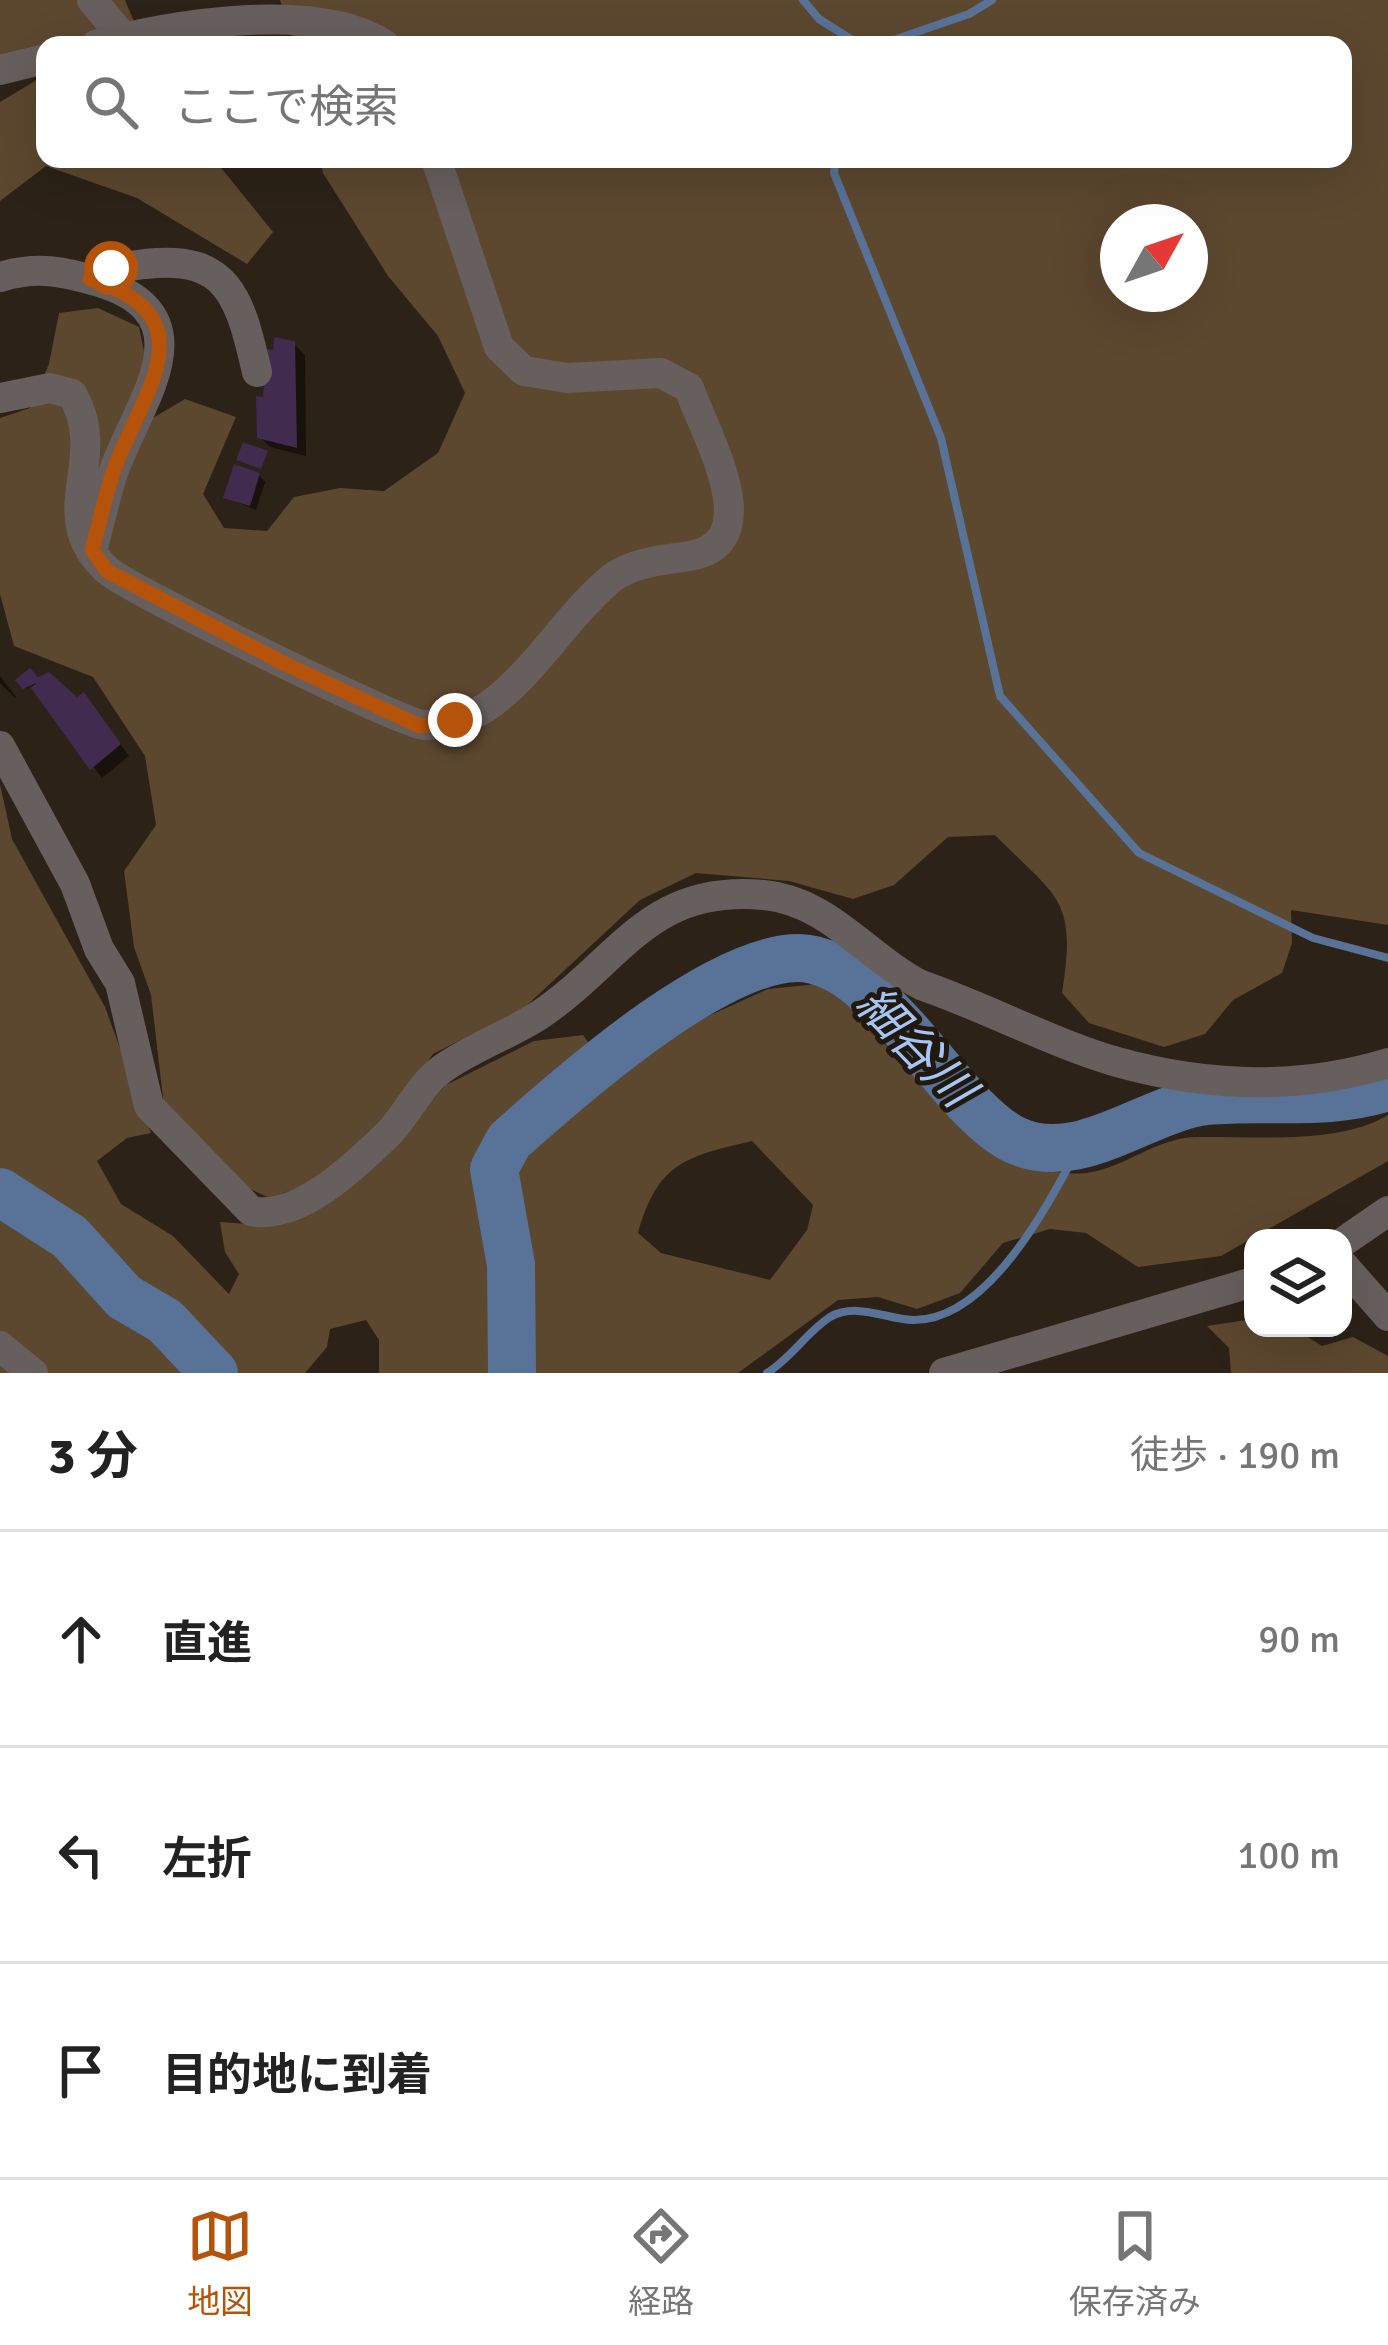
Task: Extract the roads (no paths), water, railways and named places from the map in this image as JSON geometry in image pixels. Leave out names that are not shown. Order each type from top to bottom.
[{"type":"street","points":[[92,0],[107,36]]},
{"type":"street","points":[[133,36],[204,21],[328,19],[365,36]]},
{"type":"street","points":[[0,70],[36,61]]},
{"type":"street","points":[[0,398],[50,388],[72,394],[84,414],[88,453],[75,521],[107,571],[285,664],[420,726],[484,709],[614,576],[646,563],[712,552],[728,535],[732,509],[689,388],[661,373],[567,378],[524,371],[499,347],[439,168]]},
{"type":"street","points":[[90,279],[111,268],[174,260],[207,269],[233,295],[256,372]]},
{"type":"street","points":[[0,277],[38,269],[124,290],[145,307],[158,329],[161,352],[154,381],[114,468],[92,550]]},
{"type":"street","points":[[0,746],[75,884],[100,950],[120,983],[149,1106],[251,1211],[268,1215],[303,1203],[390,1132],[442,1069],[542,1013],[642,923],[666,909],[717,894],[792,902],[845,927],[894,972],[1116,1062],[1250,1084],[1347,1075],[1388,1063]]},
{"type":"street","points":[[1352,1236],[1388,1211]]},
{"type":"street","points":[[1352,1274],[1388,1316]]},
{"type":"street","points":[[944,1373],[1244,1285]]},
{"type":"street","points":[[0,1346],[33,1373]]},
{"type":"waterway","points":[[803,0],[819,19],[846,36]]},
{"type":"waterway","points":[[905,36],[969,14],[992,0]]},
{"type":"waterway","points":[[835,168],[941,438],[1000,696],[1139,853],[1313,938],[1388,958]]},
{"type":"waterway","name":"細谷川","points":[[512,1373],[511,1265],[494,1169],[509,1141],[654,1023],[741,972],[781,960],[814,960],[839,970],[881,1004],[985,1119],[1015,1140],[1039,1147],[1088,1143],[1207,1101],[1320,1099],[1388,1087]]},
{"type":"waterway","points":[[767,1373],[822,1323],[840,1313],[861,1311],[913,1320],[941,1315],[967,1301],[1013,1255],[1080,1145]]},
{"type":"waterway","name":"細谷川","points":[[0,1192],[70,1237],[124,1297],[165,1321],[214,1373]]}]
